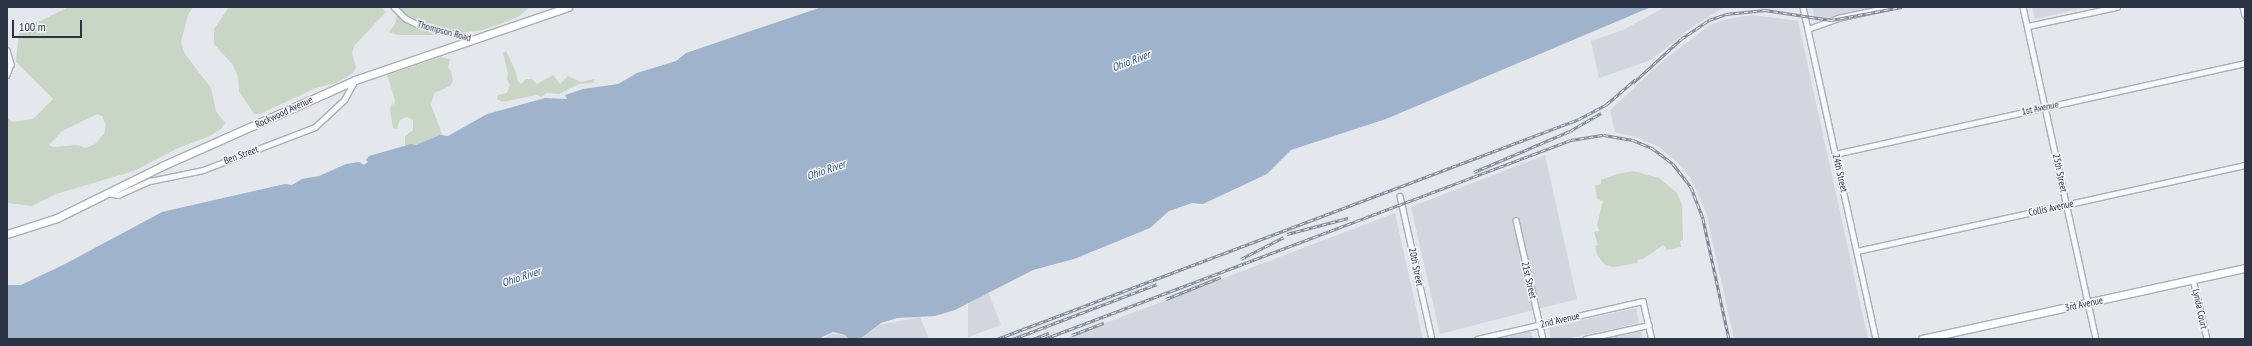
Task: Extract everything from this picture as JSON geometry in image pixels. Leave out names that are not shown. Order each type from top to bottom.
[{"type":"main road","name":"Rockwood Avenue","points":[[7,234],[44,223],[106,192],[355,80],[568,7]]},
{"type":"main road","name":"3rd Avenue","points":[[1922,339],[1942,337],[2088,302],[2245,268]]},
{"type":"street","name":"Thompson Road","points":[[394,7],[405,18],[419,26],[476,39]]},
{"type":"street","name":"24th Street","points":[[1803,7],[1876,339]]},
{"type":"street","points":[[1808,29],[1838,18],[1889,7]]},
{"type":"street","name":"25th Street","points":[[2023,7],[2096,339]]},
{"type":"street","points":[[2028,26],[2117,7]]},
{"type":"street","points":[[2243,7],[2245,15]]},
{"type":"street","points":[[7,50],[11,64],[7,75]]},
{"type":"street","name":"1st Avenue","points":[[1835,154],[2245,63]]},
{"type":"street","name":"Ben Street","points":[[106,192],[118,195],[150,181],[203,170],[315,128],[344,100],[355,80]]},
{"type":"street","name":"Collis Avenue","points":[[1857,251],[2245,165]]},
{"type":"street","name":"20th Street","points":[[1400,196],[1432,339]]},
{"type":"street","name":"21st Street","points":[[1516,220],[1543,339]]},
{"type":"street","name":"Lynda Court","points":[[2193,279],[2206,339]]},
{"type":"street","name":"2nd Avenue","points":[[1477,339],[1643,301],[1648,325]]},
{"type":"street","points":[[1585,339],[1648,325],[1652,339]]},
{"type":"shaded area","points":[[1665,7],[1725,7],[1692,27],[1651,60],[1599,78],[1591,41],[1623,30]]},
{"type":"shaded area","points":[[1812,7],[1872,7],[1821,19],[1815,18]]},
{"type":"shaded area","points":[[2032,7],[2088,7],[2035,19]]},
{"type":"shaded area","points":[[1753,15],[1798,21],[1868,339],[1734,339],[1706,212],[1691,179],[1678,163],[1659,147],[1636,137],[1615,132],[1610,110],[1664,60],[1710,25],[1727,19]]},
{"type":"shaded area","points":[[1545,155],[1577,299],[1440,334],[1411,207]]},
{"type":"shaded area","points":[[1395,213],[1423,339],[1064,339]]},
{"type":"shaded area","points":[[988,292],[1001,325],[968,337],[968,304]]},
{"type":"shaded area","points":[[1636,308],[1639,323],[1567,339],[1551,339],[1548,328]]},
{"type":"shaded area","points":[[920,317],[929,339],[860,339],[879,325]]},
{"type":"shaded area","points":[[1531,331],[1533,339],[1497,339]]},
{"type":"shaded area","points":[[1641,331],[1643,339],[1607,339]]},
{"type":"shaded area","points":[[832,334],[845,335],[849,339],[822,339]]},
{"type":"green space","points":[[69,7],[193,7],[188,15],[181,42],[185,54],[211,88],[216,111],[225,123],[221,129],[210,136],[176,149],[134,171],[56,194],[32,206],[7,203],[7,117],[12,122],[33,119],[53,99],[16,62],[19,31]],"holes":[[[97,114],[102,116],[106,125],[104,134],[95,144],[86,148],[77,145],[53,147],[49,145],[62,131]]]},
{"type":"green space","points":[[229,7],[381,7],[386,12],[354,46],[352,53],[356,67],[353,73],[336,83],[316,88],[260,114],[254,114],[239,91],[238,77],[233,65],[214,44],[214,29]]},
{"type":"green space","points":[[399,7],[530,7],[518,17],[483,30],[445,35],[398,35],[389,32],[395,24]]},
{"type":"green space","points":[[506,51],[516,72],[517,80],[521,84],[526,79],[532,79],[537,84],[553,75],[560,84],[568,76],[581,82],[595,79],[593,83],[579,84],[559,94],[546,93],[541,97],[537,95],[502,102],[497,99],[498,95],[507,93],[510,85],[507,79],[508,74],[503,53]]},
{"type":"green space","points":[[441,57],[450,59],[448,68],[451,71],[453,81],[450,86],[434,93],[431,105],[443,136],[416,145],[405,146],[405,136],[413,130],[413,120],[407,117],[400,120],[397,129],[393,128],[390,110],[392,103],[394,105],[395,100],[387,75]]},
{"type":"green space","points":[[1633,171],[1659,178],[1677,193],[1682,205],[1683,240],[1680,241],[1681,247],[1667,250],[1663,245],[1643,259],[1637,260],[1638,263],[1613,267],[1605,265],[1597,255],[1595,246],[1598,245],[1594,232],[1599,231],[1597,225],[1603,201],[1597,199],[1595,185],[1601,184],[1601,180],[1617,174]]},
{"type":"water","name":"Ohio River","points":[[822,7],[1651,7],[1386,119],[1291,150],[1267,174],[1203,204],[1192,203],[1169,211],[1150,228],[1074,259],[1033,270],[955,310],[935,316],[897,318],[881,323],[860,339],[849,339],[845,335],[833,332],[822,337],[822,339],[7,339],[7,285],[21,285],[65,264],[162,212],[285,184],[292,185],[302,179],[319,176],[346,164],[359,162],[364,165],[368,162],[366,160],[369,156],[411,144],[416,145],[440,135],[448,136],[487,114],[545,98],[567,99],[565,95],[583,89],[618,84],[637,73],[676,61],[686,53]]},
{"type":"railway","points":[[1633,83],[1681,39],[1709,20],[1726,14],[1765,10],[1831,20],[1902,7]]},
{"type":"railway","points":[[997,339],[1579,119],[1607,104],[1636,79]]},
{"type":"railway","points":[[1474,172],[1570,131],[1601,113]]},
{"type":"railway","points":[[1044,339],[1571,140],[1604,135],[1633,140],[1652,148],[1673,164],[1691,187],[1703,219],[1729,339]]},
{"type":"railway","points":[[1287,234],[1348,218]]},
{"type":"railway","points":[[1241,259],[1284,237]]},
{"type":"railway","points":[[1166,299],[1221,277]]},
{"type":"railway","points":[[1013,339],[1157,284]]},
{"type":"railway","points":[[1072,335],[1104,323]]},
{"type":"railway","points":[[1033,339],[1049,333]]}]
